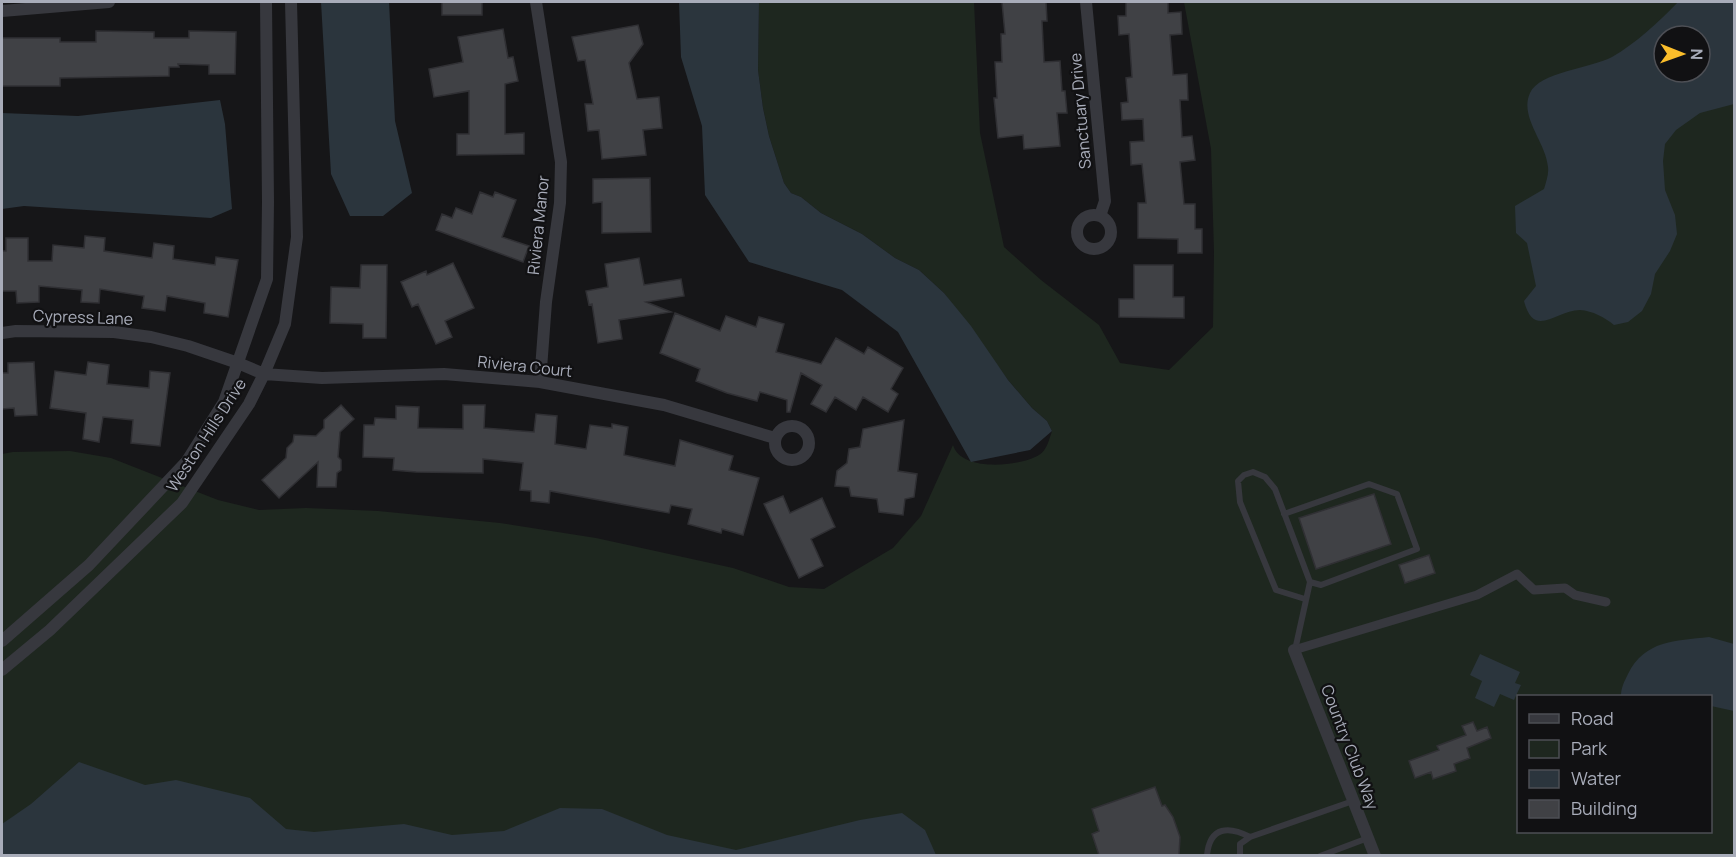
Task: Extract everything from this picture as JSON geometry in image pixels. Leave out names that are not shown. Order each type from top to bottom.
[{"type":"street","points":[[2,11],[109,2]]},
{"type":"street","name":"Weston Hills Drive","points":[[2,641],[89,565],[187,461],[224,402],[267,279],[266,2]]},
{"type":"street","name":"Weston Hills Drive","points":[[2,670],[50,630],[182,503],[249,404],[264,374],[285,324],[297,237],[291,2]]},
{"type":"street","name":"Riviera Manor","points":[[536,2],[561,162],[560,203],[546,302],[540,382]]},
{"type":"street","name":"Sanctuary Drive","points":[[1086,2],[1105,201],[1100,216]]},
{"type":"street","name":"Cypress Lane","points":[[2,333],[16,331],[114,332],[151,337],[188,346],[264,374]]},
{"type":"street","name":"Riviera Court","points":[[264,374],[322,378],[444,374],[540,382],[664,405],[775,438]]},
{"type":"street","points":[[1294,650],[1477,595],[1517,574],[1534,590],[1565,588],[1575,595],[1606,602]]},
{"type":"street","name":"Country Club Way","points":[[1294,650],[1375,855]]},
{"type":"lane","points":[[1294,650],[1310,582],[1275,489],[1265,477],[1253,472],[1244,475],[1238,481],[1240,502],[1276,590],[1305,599]]},
{"type":"lane","points":[[1284,514],[1369,484],[1397,494],[1417,549],[1321,585],[1310,582]]},
{"type":"lane","points":[[1240,855],[1240,844],[1251,837],[1353,801]]},
{"type":"lane","points":[[1207,855],[1209,843],[1216,834],[1226,830],[1237,830],[1251,837]]},
{"type":"lane","points":[[1320,855],[1368,838]]},
{"type":"green space","points":[[759,2],[974,2],[980,133],[1004,247],[1041,280],[1099,325],[1120,363],[1169,370],[1213,327],[1214,252],[1211,149],[1184,2],[1734,2],[1734,855],[2,855],[2,454],[70,451],[111,458],[218,500],[259,510],[306,508],[378,511],[500,523],[596,538],[733,568],[789,587],[824,589],[893,548],[921,516],[953,445],[958,454],[967,460],[992,465],[1018,462],[1042,453],[1052,431],[1047,421],[1032,408],[1008,380],[944,293],[919,270],[895,258],[862,234],[821,213],[801,197],[791,193],[784,183],[769,136],[758,70]]},
{"type":"water","points":[[321,2],[389,2],[395,121],[412,193],[383,216],[350,216],[331,174]]},
{"type":"water","points":[[679,2],[759,2],[758,70],[763,108],[784,183],[791,193],[801,197],[821,213],[862,234],[895,258],[919,270],[944,293],[971,326],[1008,380],[1032,408],[1047,421],[1052,431],[1030,450],[971,462],[898,332],[842,290],[749,262],[705,195],[702,126],[681,57]]},
{"type":"water","points":[[1678,2],[1734,2],[1734,104],[1700,113],[1676,130],[1665,144],[1663,161],[1665,190],[1675,215],[1677,234],[1670,251],[1655,274],[1651,294],[1642,311],[1628,322],[1614,325],[1598,315],[1580,310],[1547,320],[1534,319],[1528,313],[1524,301],[1536,286],[1527,243],[1516,233],[1515,206],[1544,189],[1547,178],[1546,158],[1528,111],[1530,93],[1535,86],[1555,75],[1612,57],[1652,27],[1652,84],[1712,84],[1712,24],[1655,24]]},
{"type":"water","points":[[220,100],[225,124],[232,209],[211,218],[24,206],[2,209],[2,113],[78,116]]},
{"type":"water","points":[[1709,637],[1734,644],[1734,711],[1712,706],[1712,695],[1621,695],[1628,674],[1643,654],[1662,644]]},
{"type":"water","points":[[1480,654],[1520,672],[1515,683],[1521,685],[1514,700],[1500,694],[1494,707],[1475,698],[1482,681],[1470,675]]},
{"type":"water","points":[[79,762],[145,785],[176,780],[250,798],[286,829],[314,832],[404,824],[452,835],[504,831],[560,808],[602,809],[667,835],[736,850],[860,820],[902,813],[925,830],[936,855],[2,855],[2,824],[31,804]]},
{"type":"building","points":[[442,2],[482,2],[482,15],[442,15]]},
{"type":"building","points":[[1002,2],[1046,2],[1047,21],[1042,21],[1044,62],[1060,61],[1062,91],[1065,91],[1067,113],[1057,113],[1060,146],[1024,149],[1023,135],[998,138],[994,98],[997,98],[995,62],[1002,62],[1001,34],[1005,34]]},
{"type":"building","points":[[1126,2],[1168,2],[1168,13],[1181,12],[1182,34],[1170,35],[1173,75],[1187,74],[1188,100],[1180,100],[1182,137],[1192,136],[1195,160],[1180,162],[1184,204],[1195,204],[1195,229],[1202,229],[1202,253],[1178,253],[1178,239],[1138,238],[1138,203],[1146,203],[1142,164],[1131,165],[1130,142],[1144,141],[1143,119],[1122,120],[1121,103],[1128,102],[1126,78],[1132,77],[1129,34],[1119,35],[1118,16],[1126,16]]},
{"type":"building","points":[[638,25],[643,44],[629,63],[637,99],[659,97],[662,128],[643,130],[646,155],[602,159],[599,130],[588,131],[585,104],[593,104],[585,60],[578,61],[572,37]]},
{"type":"building","points":[[503,29],[508,58],[513,57],[518,81],[505,84],[505,134],[524,133],[524,154],[457,155],[457,134],[469,134],[469,91],[434,97],[429,69],[463,62],[458,37]]},
{"type":"building","points":[[96,31],[154,32],[154,38],[189,38],[189,31],[236,32],[235,74],[209,74],[209,65],[178,64],[179,67],[169,67],[169,76],[60,78],[60,86],[2,86],[2,38],[60,38],[60,42],[96,42]]},
{"type":"building","points":[[650,178],[651,232],[602,233],[602,202],[593,203],[593,179]]},
{"type":"building","points":[[480,192],[493,197],[495,192],[516,200],[502,237],[529,246],[523,262],[436,230],[442,214],[452,218],[456,208],[472,214]]},
{"type":"building","points":[[85,236],[105,238],[104,251],[152,258],[154,243],[174,246],[173,259],[215,265],[216,257],[238,260],[228,317],[204,313],[205,303],[167,296],[165,311],[142,308],[144,296],[100,289],[99,303],[81,302],[82,290],[39,286],[39,302],[17,303],[16,291],[2,291],[2,251],[6,251],[6,238],[28,238],[28,261],[52,261],[53,245],[84,248]]},
{"type":"building","points":[[639,258],[644,285],[681,279],[684,296],[646,302],[671,312],[619,320],[622,339],[598,343],[592,304],[589,305],[586,291],[608,287],[605,264]]},
{"type":"building","points":[[453,263],[474,308],[445,321],[452,337],[436,344],[418,304],[412,307],[401,282],[426,271],[427,275]]},
{"type":"building","points":[[361,265],[387,265],[386,338],[363,338],[363,324],[330,323],[331,287],[360,288]]},
{"type":"building","points":[[1134,265],[1173,265],[1173,297],[1184,297],[1184,318],[1119,317],[1119,299],[1134,299]]},
{"type":"building","points":[[675,313],[720,331],[726,316],[756,327],[759,317],[784,324],[776,352],[821,364],[836,338],[864,354],[868,347],[903,368],[891,389],[898,394],[888,412],[863,397],[856,410],[835,397],[826,412],[811,404],[822,385],[801,373],[790,412],[787,412],[787,400],[760,392],[757,401],[727,393],[696,381],[700,369],[660,353]]},
{"type":"building","points":[[34,362],[37,415],[15,416],[14,408],[2,409],[2,373],[8,373],[8,363]]},
{"type":"building","points":[[88,362],[109,365],[107,384],[149,388],[150,371],[170,373],[160,446],[131,443],[133,420],[103,417],[99,442],[83,439],[86,413],[50,408],[55,371],[86,375]]},
{"type":"building","points":[[341,405],[354,419],[340,432],[338,457],[341,460],[341,470],[337,473],[336,487],[317,487],[318,462],[279,498],[262,480],[286,458],[287,448],[293,442],[294,435],[316,436],[324,428],[324,420]]},
{"type":"building","points":[[463,405],[485,405],[484,428],[534,432],[536,414],[557,416],[555,444],[586,449],[590,425],[612,428],[612,424],[628,427],[624,455],[675,466],[680,440],[733,456],[729,470],[759,478],[743,535],[722,529],[721,533],[688,524],[692,509],[671,505],[669,513],[550,491],[549,503],[531,501],[531,491],[520,490],[523,463],[483,459],[483,473],[416,472],[393,470],[394,458],[363,457],[364,425],[374,425],[375,418],[396,419],[396,406],[419,407],[418,428],[463,429]]},
{"type":"building","points":[[904,420],[898,471],[917,474],[914,497],[905,499],[903,515],[879,512],[877,499],[851,496],[849,487],[835,486],[837,471],[847,463],[849,449],[860,447],[863,429]]},
{"type":"building","points":[[1374,494],[1391,544],[1316,569],[1299,518]]},
{"type":"building","points":[[783,496],[790,513],[822,498],[835,527],[811,539],[823,566],[799,578],[764,504]]},
{"type":"building","points":[[1429,555],[1435,573],[1405,583],[1399,565]]},
{"type":"building","points":[[1473,722],[1477,731],[1487,727],[1491,738],[1467,748],[1470,758],[1454,764],[1456,771],[1433,779],[1431,772],[1415,778],[1409,761],[1439,750],[1437,746],[1466,735],[1462,726]]},
{"type":"building","points":[[1155,787],[1162,806],[1165,805],[1173,817],[1180,837],[1179,855],[1099,855],[1092,834],[1099,831],[1092,809]]}]
